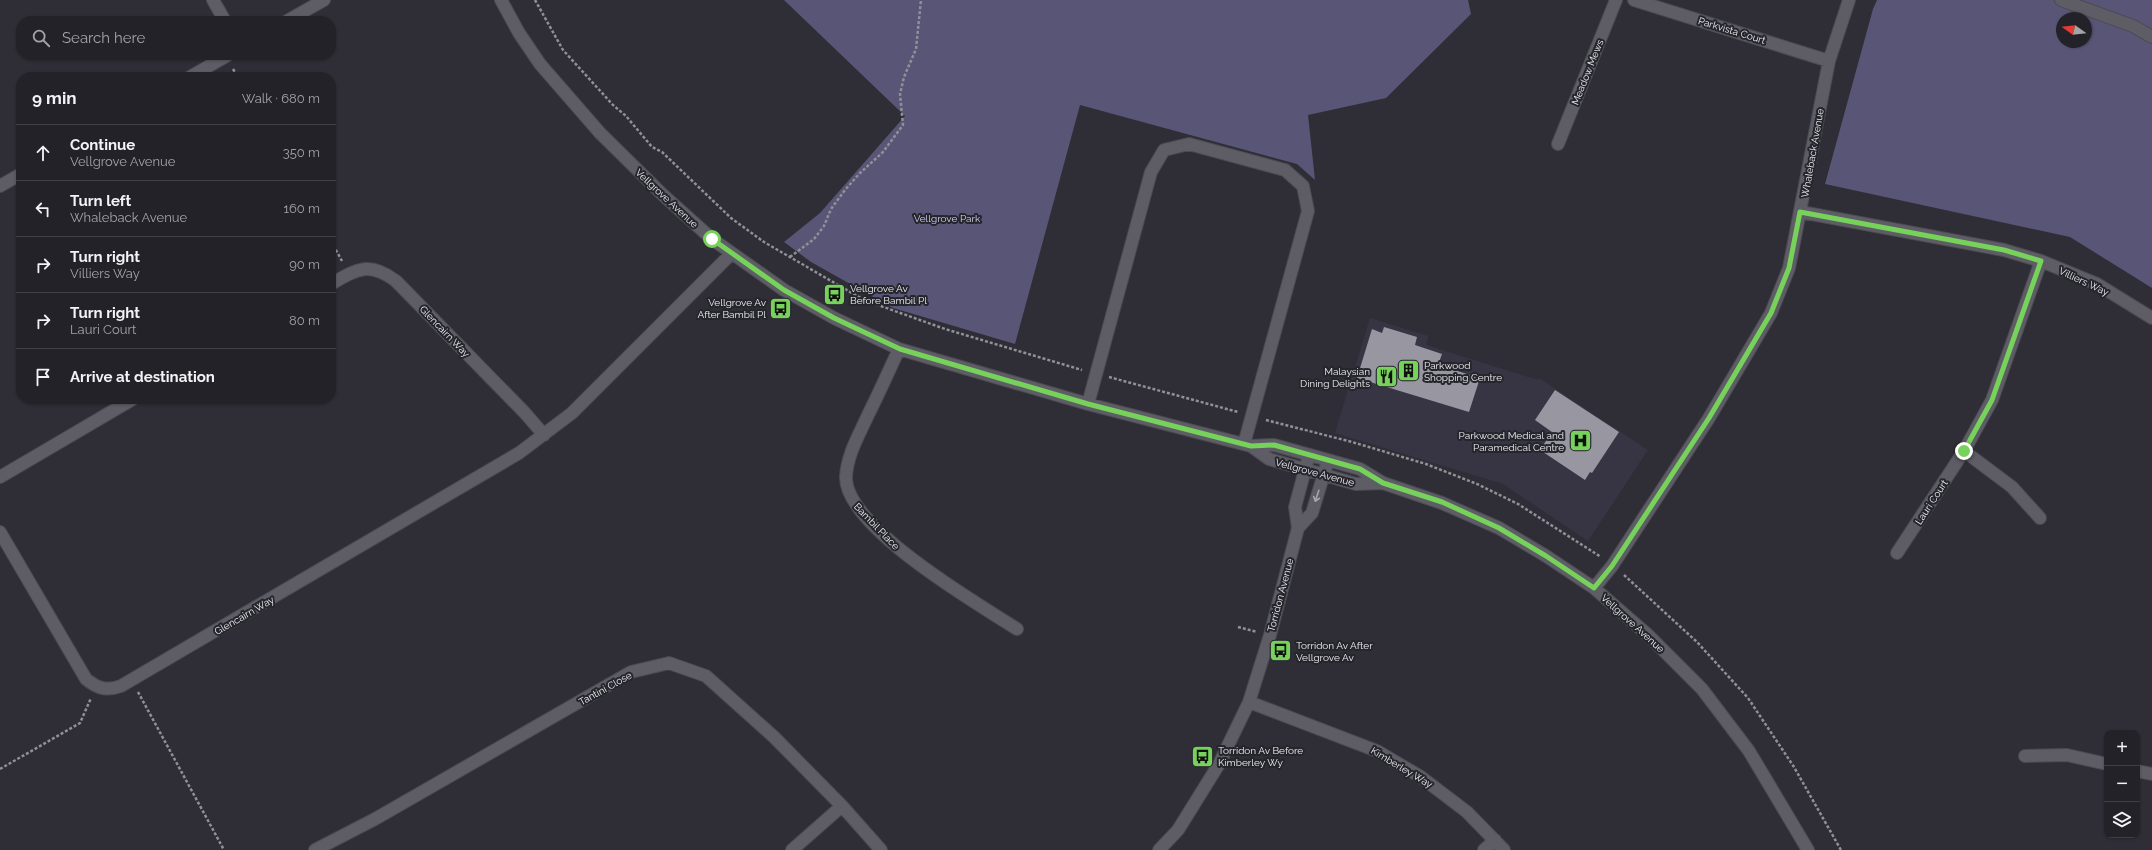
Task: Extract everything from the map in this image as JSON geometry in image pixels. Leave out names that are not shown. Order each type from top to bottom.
[{"type":"street","points":[[213,0],[222,16]]},
{"type":"street","points":[[296,16],[324,0]]},
{"type":"street","name":"Vellgrove Avenue","points":[[501,0],[518,32],[540,64],[600,133],[663,195],[731,254],[784,290],[834,318],[900,349],[1088,404],[1248,445],[1274,445],[1360,469],[1383,483],[1442,502],[1499,528],[1546,556],[1594,588],[1648,635],[1702,689],[1749,751],[1808,850]]},
{"type":"street","name":"Meadow Mews","points":[[1558,144],[1616,0]]},
{"type":"street","name":"Parkvista Court","points":[[1634,0],[1829,61]]},
{"type":"street","name":"Whaleback Avenue","points":[[1594,588],[1612,566],[1709,418],[1771,313],[1789,268],[1829,61],[1849,0]]},
{"type":"street","points":[[2061,0],[2132,26],[2152,37]]},
{"type":"street","points":[[199,72],[219,60]]},
{"type":"street","points":[[1088,404],[1151,172],[1164,150],[1189,144],[1285,170],[1303,186],[1308,211],[1248,445]]},
{"type":"street","points":[[0,186],[16,177]]},
{"type":"street","name":"Villiers Way","points":[[1800,212],[2004,250],[2041,261],[2097,284],[2152,318]]},
{"type":"street","name":"Glencairn Way","points":[[96,687],[109,689],[132,680],[519,453],[572,413],[731,254]]},
{"type":"street","name":"Lauri Court","points":[[1897,553],[1964,451],[1992,400],[2041,261]]},
{"type":"street","name":"Glencairn Way","points":[[336,281],[349,273],[362,268],[372,268],[384,272],[396,281],[525,413],[544,435]]},
{"type":"street","name":"Bambil Place","points":[[900,349],[850,453],[846,479],[853,503],[896,547],[922,568],[1017,629]]},
{"type":"street","points":[[0,477],[124,404]]},
{"type":"street","name":"Vellgrove Avenue","points":[[1248,445],[1269,459],[1324,475],[1356,484],[1383,483]]},
{"type":"street","points":[[1964,451],[2012,488],[2040,518]]},
{"type":"street","name":"Torridon Avenue","points":[[1159,850],[1178,830],[1219,764],[1249,702],[1270,635],[1298,528],[1295,507],[1309,455]]},
{"type":"street","points":[[1298,528],[1312,514],[1328,460]]},
{"type":"street","points":[[0,532],[86,679],[96,687]]},
{"type":"street","name":"Tantini Close","points":[[315,850],[375,819],[631,672],[669,663],[706,676],[774,737],[842,806],[881,850]]},
{"type":"street","name":"Kimberley Way","points":[[1249,702],[1377,751],[1422,777],[1467,812],[1504,850]]},
{"type":"street","points":[[2025,756],[2067,755],[2104,763]]},
{"type":"street","points":[[2140,771],[2152,774]]},
{"type":"street","points":[[792,850],[842,806]]},
{"type":"street","points":[[1484,850],[1495,840]]},
{"type":"path","points":[[535,0],[563,50],[626,116],[652,147],[662,152],[697,186],[711,197]]},
{"type":"path","points":[[790,258],[814,239],[824,226],[831,209],[845,190],[860,173],[883,152],[903,125],[900,94],[904,77],[916,49],[921,0]]},
{"type":"path","points":[[336,250],[349,273]]},
{"type":"path","points":[[132,680],[224,850]]},
{"type":"path","points":[[0,769],[80,723],[96,687]]},
{"type":"shaded area","points":[[1370,318],[1428,336],[1426,345],[1538,380],[1539,378],[1648,450],[1588,541],[1503,484],[1335,433]]},
{"type":"green space","name":"Vellgrove Park","points":[[784,0],[1468,0],[1471,14],[1386,98],[1308,115],[1315,180],[1297,164],[1080,105],[1015,344],[893,308],[811,262],[784,242],[820,213],[905,116]]},
{"type":"green space","points":[[1877,0],[2152,0],[2152,288],[2070,237],[1825,184],[1873,9]]},
{"type":"building","name":"Parkwood Shopping Centre","points":[[1384,327],[1417,337],[1415,345],[1442,354],[1438,365],[1480,378],[1469,412],[1357,378],[1372,329],[1382,333]]},
{"type":"building","name":"Parkwood Medical and Paramedical Centre","points":[[1555,390],[1619,432],[1592,473],[1590,472],[1585,480],[1540,450],[1552,432],[1535,420]]},
{"type":"place","name":"Vellgrove Av Before Bambil Pl","points":[[835,294]]},
{"type":"place","name":"Vellgrove Av After Bambil Pl","points":[[781,308]]},
{"type":"place","name":"Parkwood Shopping Centre","points":[[1409,371]]},
{"type":"place","name":"Malaysian Dining Delights","points":[[1386,377]]},
{"type":"place","name":"Parkwood Medical and Paramedical Centre","points":[[1580,441]]},
{"type":"place","name":"Torridon Av After Vellgrove Av","points":[[1281,651]]},
{"type":"place","name":"Torridon Av Before Kimberley Wy","points":[[1202,756]]},
{"type":"route","points":[[712,239],[731,254],[784,290],[834,318],[900,349],[1088,404],[1251,446],[1274,445],[1360,469],[1383,483],[1442,502],[1499,528],[1546,556],[1594,588],[1612,566],[1656,496],[1709,418],[1771,313],[1789,268],[1800,212],[2004,250],[2041,261],[1992,400],[1964,451]]}]
